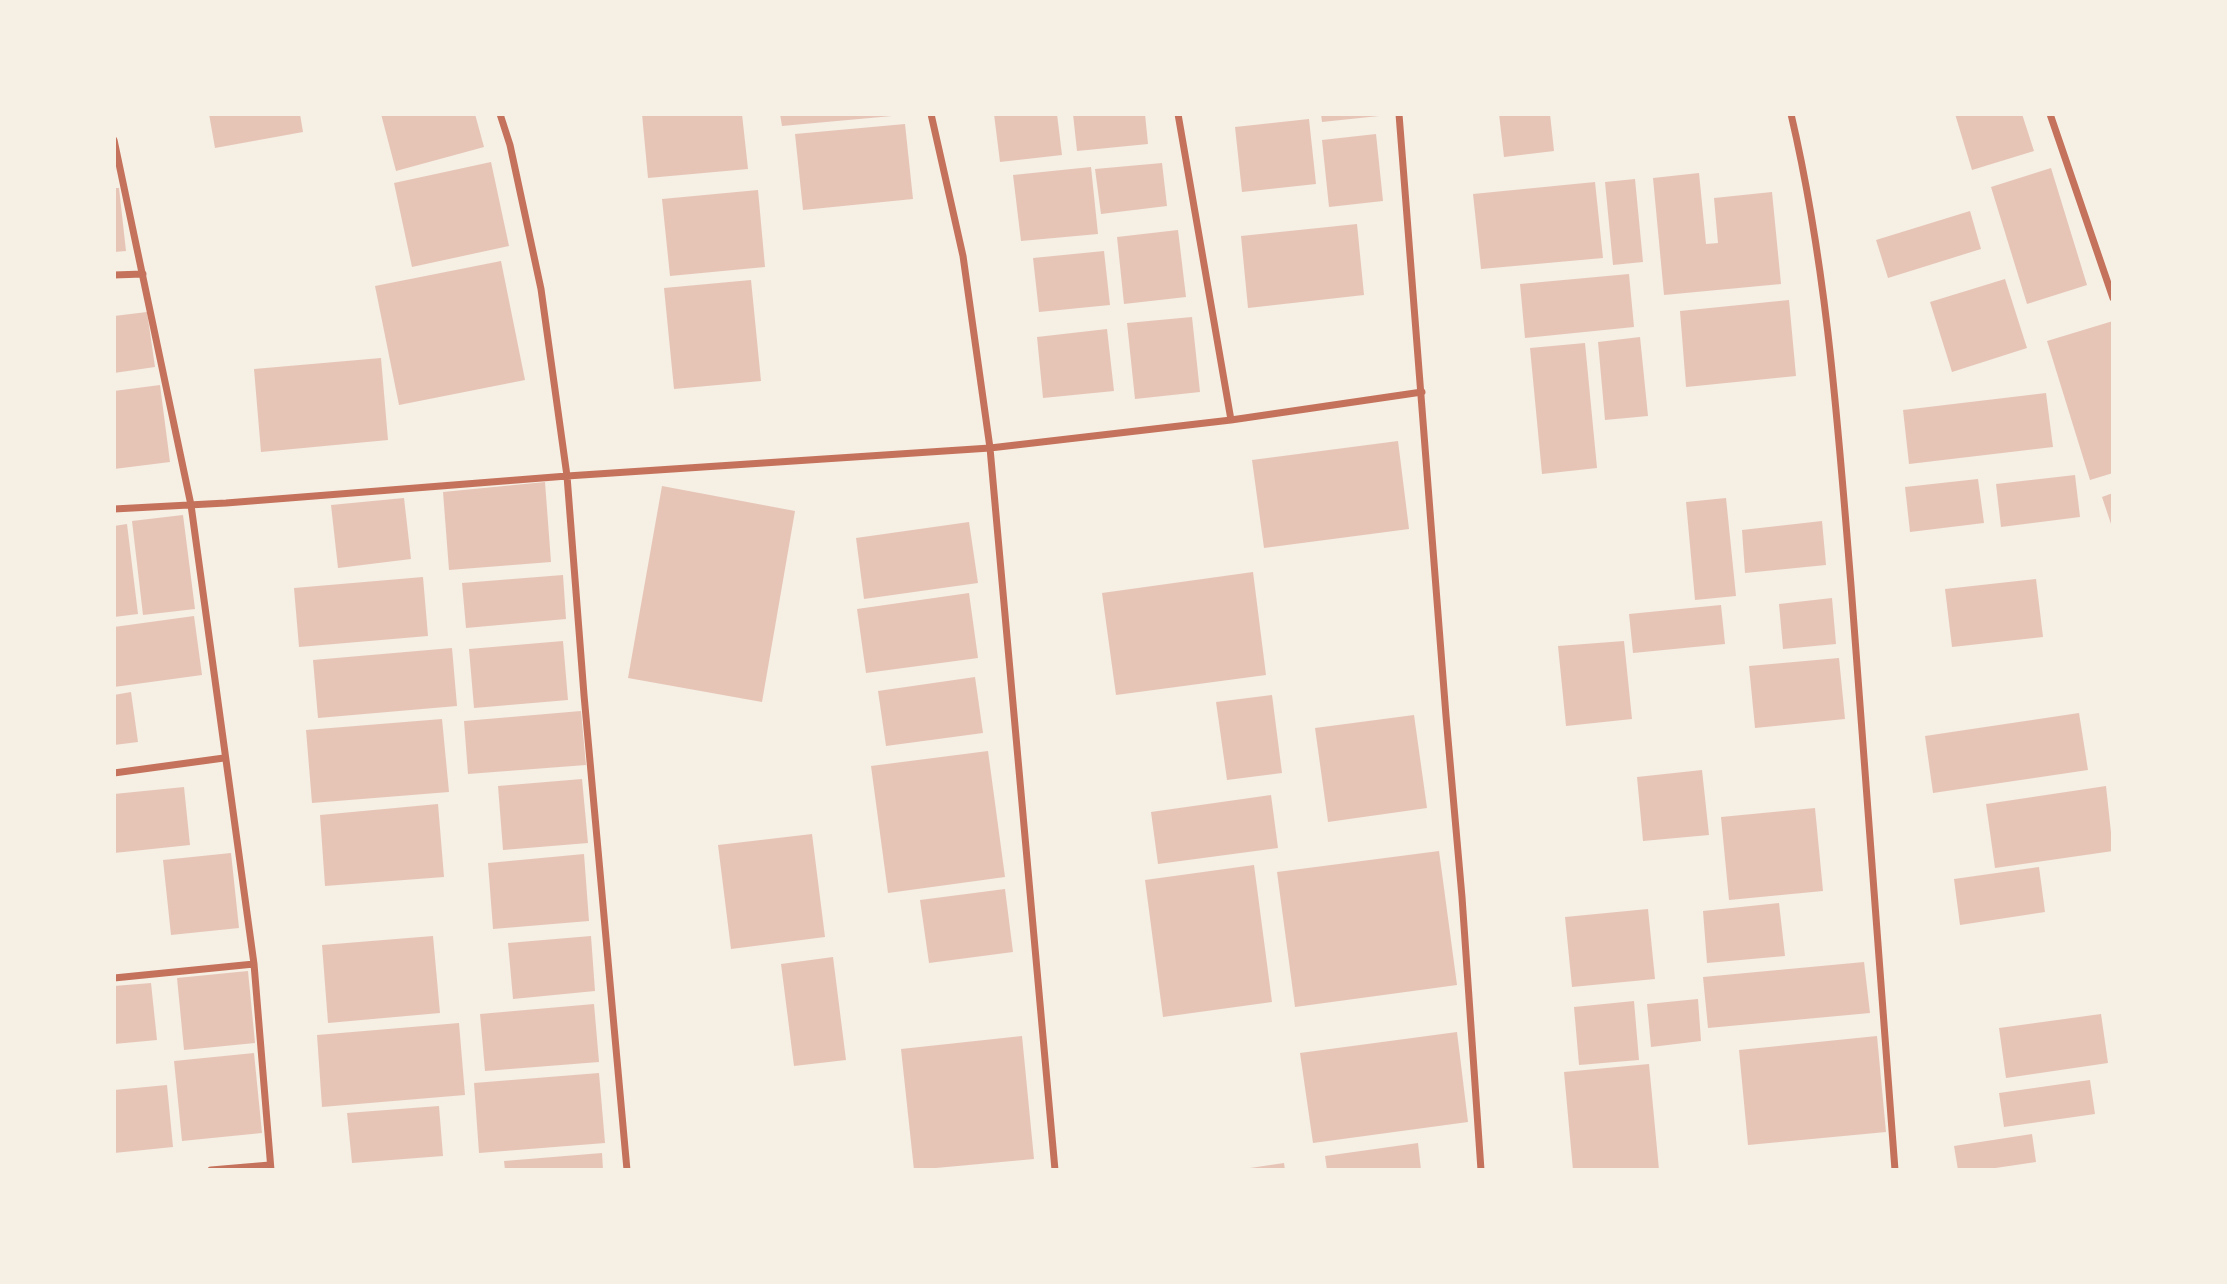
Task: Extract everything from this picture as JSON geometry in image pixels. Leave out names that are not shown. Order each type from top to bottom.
[{"type":"street","points":[[500,114],[510,145],[541,289],[567,476],[627,1170]]},
{"type":"street","points":[[931,114],[963,256],[990,448],[1055,1170]]},
{"type":"street","points":[[1178,114],[1231,420]]},
{"type":"street","points":[[1399,114],[1462,897],[1481,1170]]},
{"type":"street","points":[[1791,114],[1805,173],[1832,357],[1878,905],[1895,1170]]},
{"type":"street","points":[[2050,114],[2113,298]]},
{"type":"street","points":[[114,141],[191,505],[254,964],[271,1168],[211,1170]]},
{"type":"street","points":[[114,275],[143,274]]},
{"type":"street","points":[[114,509],[990,448],[1231,420],[1422,392]]},
{"type":"street","points":[[114,773],[225,758]]},
{"type":"street","points":[[114,978],[254,964]]},
{"type":"building","points":[[209,114],[300,114],[303,132],[215,148]]},
{"type":"building","points":[[381,114],[475,114],[484,147],[396,171]]},
{"type":"building","points":[[642,114],[742,114],[748,169],[648,178]]},
{"type":"building","points":[[780,114],[892,114],[892,116],[782,126]]},
{"type":"building","points":[[994,114],[1057,114],[1062,155],[1000,162]]},
{"type":"building","points":[[1073,114],[1145,114],[1148,144],[1077,151]]},
{"type":"building","points":[[1321,114],[1379,114],[1379,116],[1322,122]]},
{"type":"building","points":[[1499,114],[1550,114],[1554,151],[1504,157]]},
{"type":"building","points":[[1955,114],[2022,114],[2034,151],[1972,170]]},
{"type":"building","points":[[1309,119],[1316,184],[1242,192],[1235,127]]},
{"type":"building","points":[[905,124],[913,199],[803,210],[795,134]]},
{"type":"building","points":[[1376,134],[1383,201],[1329,207],[1322,140]]},
{"type":"building","points":[[491,162],[509,246],[412,267],[394,183]]},
{"type":"building","points":[[1162,163],[1167,206],[1101,214],[1095,169]]},
{"type":"building","points":[[1091,167],[1098,234],[1021,241],[1013,175]]},
{"type":"building","points":[[2051,168],[2087,285],[2027,304],[1991,187]]},
{"type":"building","points":[[1699,173],[1706,244],[1718,243],[1714,198],[1772,192],[1781,284],[1664,295],[1653,178]]},
{"type":"building","points":[[1635,179],[1643,262],[1613,265],[1605,182]]},
{"type":"building","points":[[1595,182],[1603,258],[1481,269],[1473,194]]},
{"type":"building","points":[[114,188],[119,188],[126,251],[114,252]]},
{"type":"building","points":[[758,190],[765,267],[670,276],[662,199]]},
{"type":"building","points":[[1970,211],[1981,249],[1888,278],[1876,240]]},
{"type":"building","points":[[1357,224],[1364,295],[1248,308],[1241,236]]},
{"type":"building","points":[[1178,230],[1186,297],[1124,304],[1117,237]]},
{"type":"building","points":[[1104,251],[1110,305],[1039,312],[1033,258]]},
{"type":"building","points":[[501,261],[525,380],[399,405],[375,286]]},
{"type":"building","points":[[1629,274],[1634,327],[1525,338],[1520,284]]},
{"type":"building","points":[[2005,279],[2027,348],[1952,372],[1930,302]]},
{"type":"building","points":[[751,280],[761,381],[674,389],[664,288]]},
{"type":"building","points":[[1789,300],[1796,376],[1686,387],[1680,311]]},
{"type":"building","points":[[147,312],[155,367],[114,373],[114,316]]},
{"type":"building","points":[[1192,317],[1200,392],[1135,399],[1127,323]]},
{"type":"building","points":[[2113,321],[2113,473],[2090,480],[2047,341]]},
{"type":"building","points":[[1107,329],[1114,391],[1043,398],[1037,337]]},
{"type":"building","points":[[1640,337],[1648,416],[1605,420],[1598,342]]},
{"type":"building","points":[[1585,343],[1597,468],[1542,474],[1530,348]]},
{"type":"building","points":[[381,358],[388,440],[261,452],[254,369]]},
{"type":"building","points":[[160,385],[170,462],[114,469],[114,391]]},
{"type":"building","points":[[2046,393],[2053,447],[1909,464],[1903,410]]},
{"type":"building","points":[[1398,441],[1409,529],[1264,548],[1252,460]]},
{"type":"building","points":[[2075,475],[2080,517],[2001,527],[1996,484]]},
{"type":"building","points":[[1978,479],[1984,523],[1910,532],[1905,487]]},
{"type":"building","points":[[545,482],[551,562],[449,570],[443,492]]},
{"type":"building","points":[[662,486],[795,511],[762,702],[628,678]]},
{"type":"building","points":[[2113,493],[2113,530],[2102,497]]},
{"type":"building","points":[[404,498],[411,559],[338,568],[331,505]]},
{"type":"building","points":[[1726,498],[1736,596],[1695,600],[1686,502]]},
{"type":"building","points":[[183,515],[195,609],[143,615],[132,521]]},
{"type":"building","points":[[1822,521],[1826,565],[1745,573],[1742,530]]},
{"type":"building","points":[[969,522],[978,583],[864,599],[856,538]]},
{"type":"building","points":[[127,524],[138,614],[114,617],[114,526]]},
{"type":"building","points":[[1253,572],[1266,675],[1116,695],[1102,593]]},
{"type":"building","points":[[563,575],[566,619],[466,628],[462,583]]},
{"type":"building","points":[[423,577],[428,636],[299,647],[294,588]]},
{"type":"building","points":[[2036,579],[2043,637],[1952,647],[1945,589]]},
{"type":"building","points":[[969,593],[978,658],[866,673],[857,609]]},
{"type":"building","points":[[1832,598],[1836,644],[1783,649],[1779,604]]},
{"type":"building","points":[[1721,605],[1725,644],[1633,653],[1629,614]]},
{"type":"building","points":[[194,616],[202,675],[114,687],[114,627]]},
{"type":"building","points":[[563,641],[568,700],[474,708],[469,649]]},
{"type":"building","points":[[1624,641],[1632,719],[1566,726],[1558,646]]},
{"type":"building","points":[[452,648],[457,706],[318,718],[313,660]]},
{"type":"building","points":[[1839,658],[1845,719],[1755,728],[1749,666]]},
{"type":"building","points":[[975,677],[983,733],[886,746],[878,691]]},
{"type":"building","points":[[131,692],[138,742],[114,745],[114,695]]},
{"type":"building","points":[[1272,695],[1282,773],[1227,780],[1216,702]]},
{"type":"building","points":[[581,711],[586,765],[468,774],[464,721]]},
{"type":"building","points":[[2079,713],[2088,770],[1933,793],[1925,736]]},
{"type":"building","points":[[1414,715],[1427,808],[1328,822],[1315,728]]},
{"type":"building","points":[[442,719],[449,792],[312,803],[306,730]]},
{"type":"building","points":[[988,751],[1005,877],[888,893],[871,766]]},
{"type":"building","points":[[1702,770],[1709,835],[1643,841],[1637,777]]},
{"type":"building","points":[[582,779],[588,843],[503,850],[498,786]]},
{"type":"building","points":[[2106,786],[2113,851],[1995,868],[1986,804]]},
{"type":"building","points":[[184,787],[190,845],[114,853],[114,794]]},
{"type":"building","points":[[1271,795],[1278,848],[1158,864],[1151,812]]},
{"type":"building","points":[[438,804],[444,877],[325,886],[320,815]]},
{"type":"building","points":[[1815,808],[1823,891],[1729,900],[1721,817]]},
{"type":"building","points":[[812,834],[825,937],[731,949],[718,845]]},
{"type":"building","points":[[1439,851],[1457,985],[1295,1007],[1277,872]]},
{"type":"building","points":[[231,853],[239,928],[171,935],[163,860]]},
{"type":"building","points":[[584,854],[589,921],[493,929],[488,863]]},
{"type":"building","points":[[1254,865],[1272,1002],[1163,1017],[1145,880]]},
{"type":"building","points":[[2039,867],[2045,912],[1960,925],[1954,879]]},
{"type":"building","points":[[1005,889],[1013,952],[929,963],[920,900]]},
{"type":"building","points":[[1779,903],[1785,956],[1707,963],[1703,911]]},
{"type":"building","points":[[1648,909],[1655,979],[1572,987],[1565,917]]},
{"type":"building","points":[[433,936],[440,1013],[328,1023],[322,945]]},
{"type":"building","points":[[591,936],[595,991],[513,999],[508,943]]},
{"type":"building","points":[[833,957],[846,1060],[794,1066],[781,964]]},
{"type":"building","points":[[1864,962],[1870,1013],[1708,1028],[1703,977]]},
{"type":"building","points":[[248,971],[255,1043],[184,1050],[177,978]]},
{"type":"building","points":[[151,983],[157,1040],[114,1044],[114,986]]},
{"type":"building","points":[[1698,999],[1701,1041],[1651,1047],[1647,1004]]},
{"type":"building","points":[[1634,1001],[1639,1060],[1579,1065],[1574,1007]]},
{"type":"building","points":[[594,1004],[599,1062],[485,1071],[480,1014]]},
{"type":"building","points":[[2101,1014],[2108,1063],[2006,1078],[1999,1028]]},
{"type":"building","points":[[459,1023],[465,1095],[322,1107],[317,1035]]},
{"type":"building","points":[[1457,1032],[1468,1122],[1313,1143],[1300,1053]]},
{"type":"building","points":[[1022,1036],[1034,1159],[914,1170],[901,1049]]},
{"type":"building","points":[[1877,1036],[1886,1132],[1748,1145],[1739,1050]]},
{"type":"building","points":[[254,1053],[262,1133],[182,1141],[174,1061]]},
{"type":"building","points":[[1649,1064],[1659,1170],[1573,1170],[1564,1072]]},
{"type":"building","points":[[599,1073],[605,1143],[479,1153],[474,1083]]},
{"type":"building","points":[[2090,1080],[2095,1114],[2004,1127],[1999,1093]]},
{"type":"building","points":[[167,1085],[173,1147],[114,1153],[114,1090]]},
{"type":"building","points":[[439,1106],[443,1156],[352,1163],[347,1113]]},
{"type":"building","points":[[2032,1134],[2036,1162],[1982,1170],[1958,1170],[1954,1146]]},
{"type":"building","points":[[1418,1143],[1421,1170],[1327,1170],[1325,1156]]},
{"type":"building","points":[[602,1153],[603,1170],[505,1170],[504,1161]]},
{"type":"building","points":[[1284,1163],[1285,1170],[1243,1170],[1243,1169]]}]
